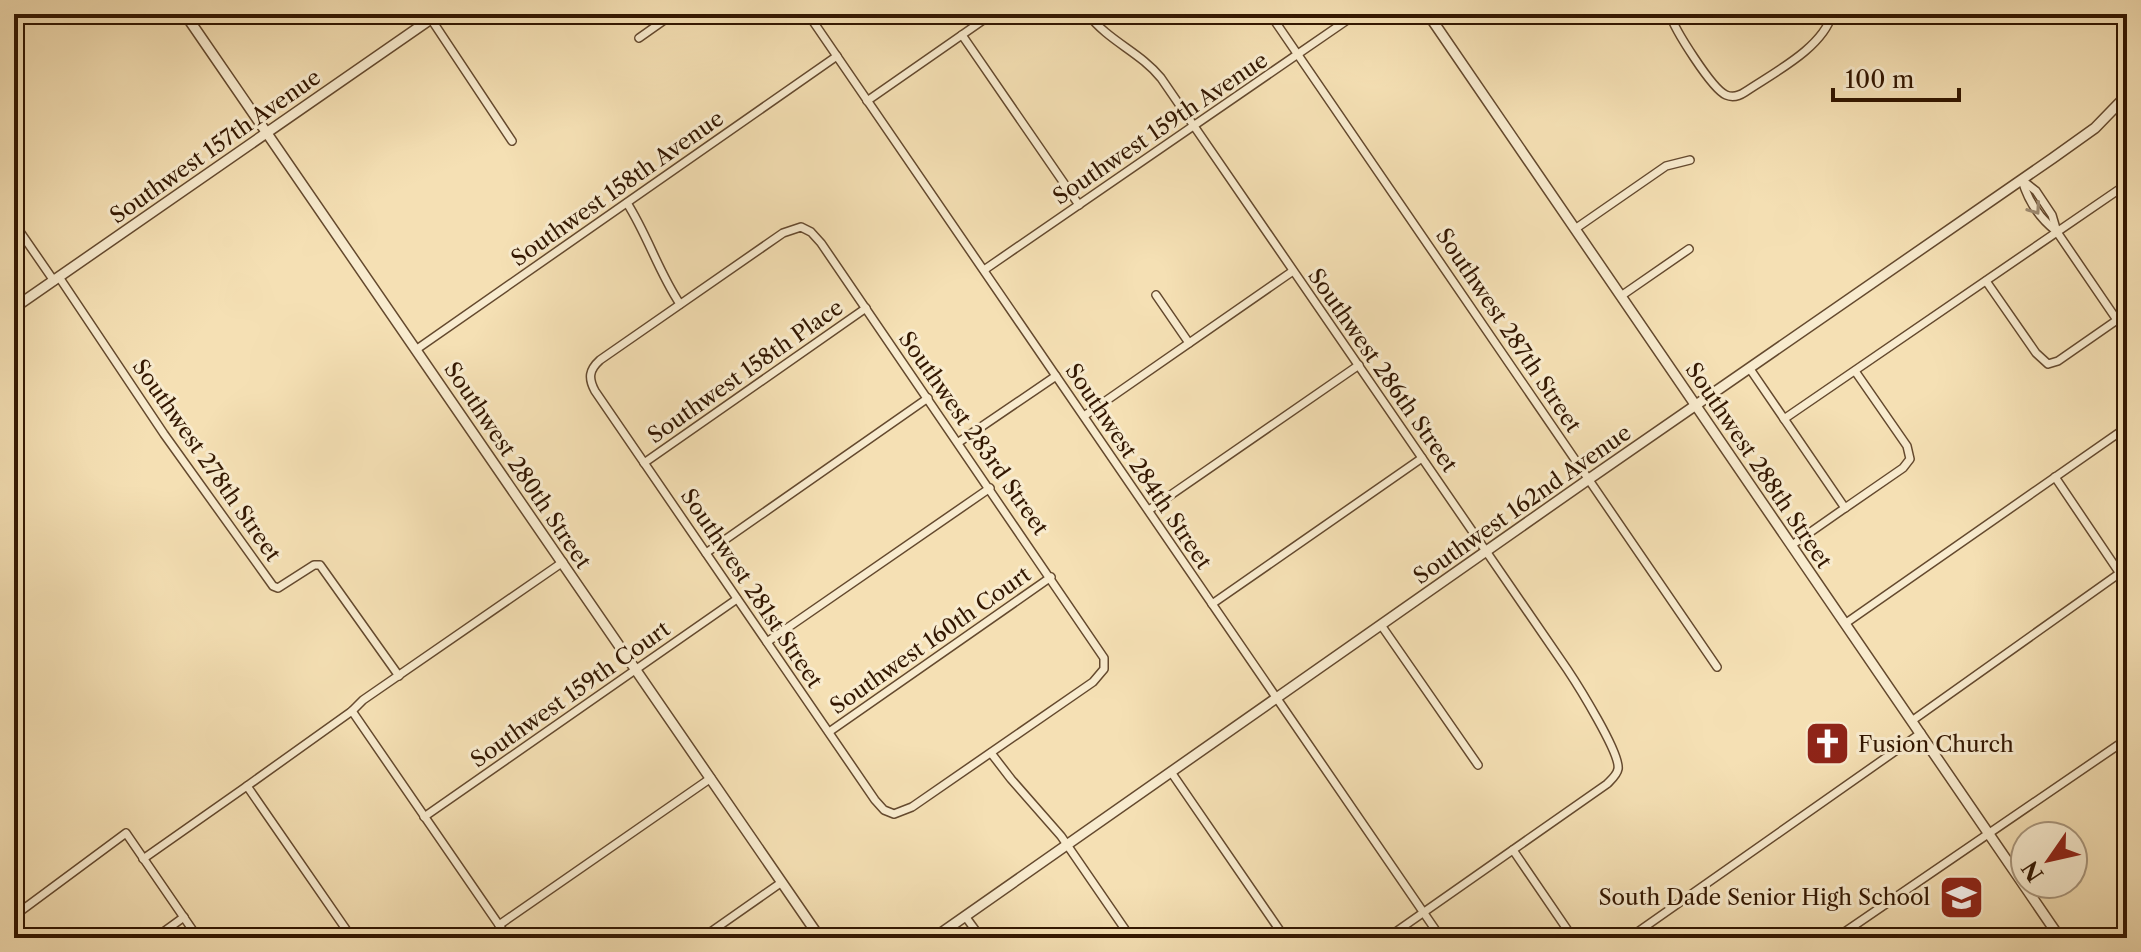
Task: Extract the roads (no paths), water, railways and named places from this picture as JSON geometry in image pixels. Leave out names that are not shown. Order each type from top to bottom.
[{"type":"street","name":"Southwest 280th Street","points":[[185,14],[820,938]]},
{"type":"street","points":[[639,38],[673,14]]},
{"type":"street","name":"Southwest 284th Street","points":[[808,14],[1441,938]]},
{"type":"street","points":[[867,101],[992,14]]},
{"type":"street","name":"Southwest 286th Street","points":[[1088,14],[1105,34],[1153,68],[1575,680],[1615,753],[1618,769],[1607,784],[1513,850]]},
{"type":"street","name":"Southwest 287th Street","points":[[1270,14],[1717,667]]},
{"type":"street","name":"Southwest 159th Avenue","points":[[984,270],[1356,14]]},
{"type":"street","name":"Southwest 288th Street","points":[[1428,14],[2060,938]]},
{"type":"street","points":[[1670,14],[1674,26],[1711,80],[1727,95],[1734,96],[1745,92],[1811,46],[1827,29],[1832,14]]},
{"type":"street","name":"Southwest 157th Avenue","points":[[14,308],[434,16]]},
{"type":"street","points":[[434,16],[512,141]]},
{"type":"street","points":[[962,35],[1079,205]]},
{"type":"street","name":"Southwest 158th Avenue","points":[[417,349],[837,56]]},
{"type":"street","name":"Southwest 162nd Avenue","points":[[934,938],[2082,138],[2127,95]]},
{"type":"street","points":[[1575,229],[1666,166],[1690,160]]},
{"type":"street","points":[[2022,180],[2036,191],[2052,215],[2057,232],[2127,334]]},
{"type":"street","points":[[1784,419],[2127,184]]},
{"type":"street","points":[[627,203],[640,224],[661,274],[680,304]]},
{"type":"street","points":[[14,223],[56,279]]},
{"type":"street","name":"Southwest 283rd Street","points":[[680,304],[783,233],[801,227],[816,237],[959,442],[1104,658],[1104,669],[1093,682],[991,753]]},
{"type":"street","points":[[1621,296],[1689,249]]},
{"type":"street","points":[[1084,416],[1293,271]]},
{"type":"street","name":"Southwest 278th Street","points":[[56,279],[273,586],[278,588],[314,565],[320,565],[399,676]]},
{"type":"street","points":[[1986,281],[2039,358],[2048,364],[2058,361],[2117,320]]},
{"type":"street","points":[[1156,295],[1189,343]]},
{"type":"street","name":"Southwest 281st Street","points":[[680,304],[600,360],[590,375],[593,387],[880,806],[894,814],[912,807],[991,753]]},
{"type":"street","name":"Southwest 158th Place","points":[[644,463],[866,308]]},
{"type":"street","points":[[1149,510],[1359,365]]},
{"type":"street","points":[[1750,369],[1845,508]]},
{"type":"street","points":[[1792,545],[1903,468],[1910,459],[1907,446],[1855,371]]},
{"type":"street","points":[[959,442],[1056,376]]},
{"type":"street","points":[[706,553],[928,398]]},
{"type":"street","points":[[1846,623],[2127,427]]},
{"type":"street","points":[[1212,604],[1422,458]]},
{"type":"street","points":[[2055,477],[2124,571],[2127,584]]},
{"type":"street","points":[[767,642],[990,488]]},
{"type":"street","points":[[143,859],[352,711],[363,700],[563,562]]},
{"type":"street","points":[[1913,720],[2124,571]]},
{"type":"street","name":"Southwest 160th Court","points":[[829,732],[1051,577]]},
{"type":"street","name":"Southwest 159th Court","points":[[424,817],[737,599]]},
{"type":"street","points":[[1381,625],[1478,765]]},
{"type":"street","points":[[352,711],[508,938]]},
{"type":"street","points":[[1629,938],[1921,733]]},
{"type":"street","points":[[1836,938],[2127,739]]},
{"type":"street","points":[[991,753],[1067,844],[1131,938]]},
{"type":"street","points":[[1171,772],[1285,938]]},
{"type":"street","points":[[499,925],[711,778]]},
{"type":"street","points":[[247,786],[352,938]]},
{"type":"street","points":[[14,916],[126,833],[198,938]]},
{"type":"street","points":[[1387,938],[1513,850],[1573,938]]},
{"type":"street","points":[[702,938],[782,882]]},
{"type":"street","points":[[965,916],[981,938]]},
{"type":"street","points":[[155,938],[184,917]]},
{"type":"place","name":"Fusion Church","points":[[1827,744]]},
{"type":"place","name":"South Dade Senior High School","points":[[1961,897]]}]
